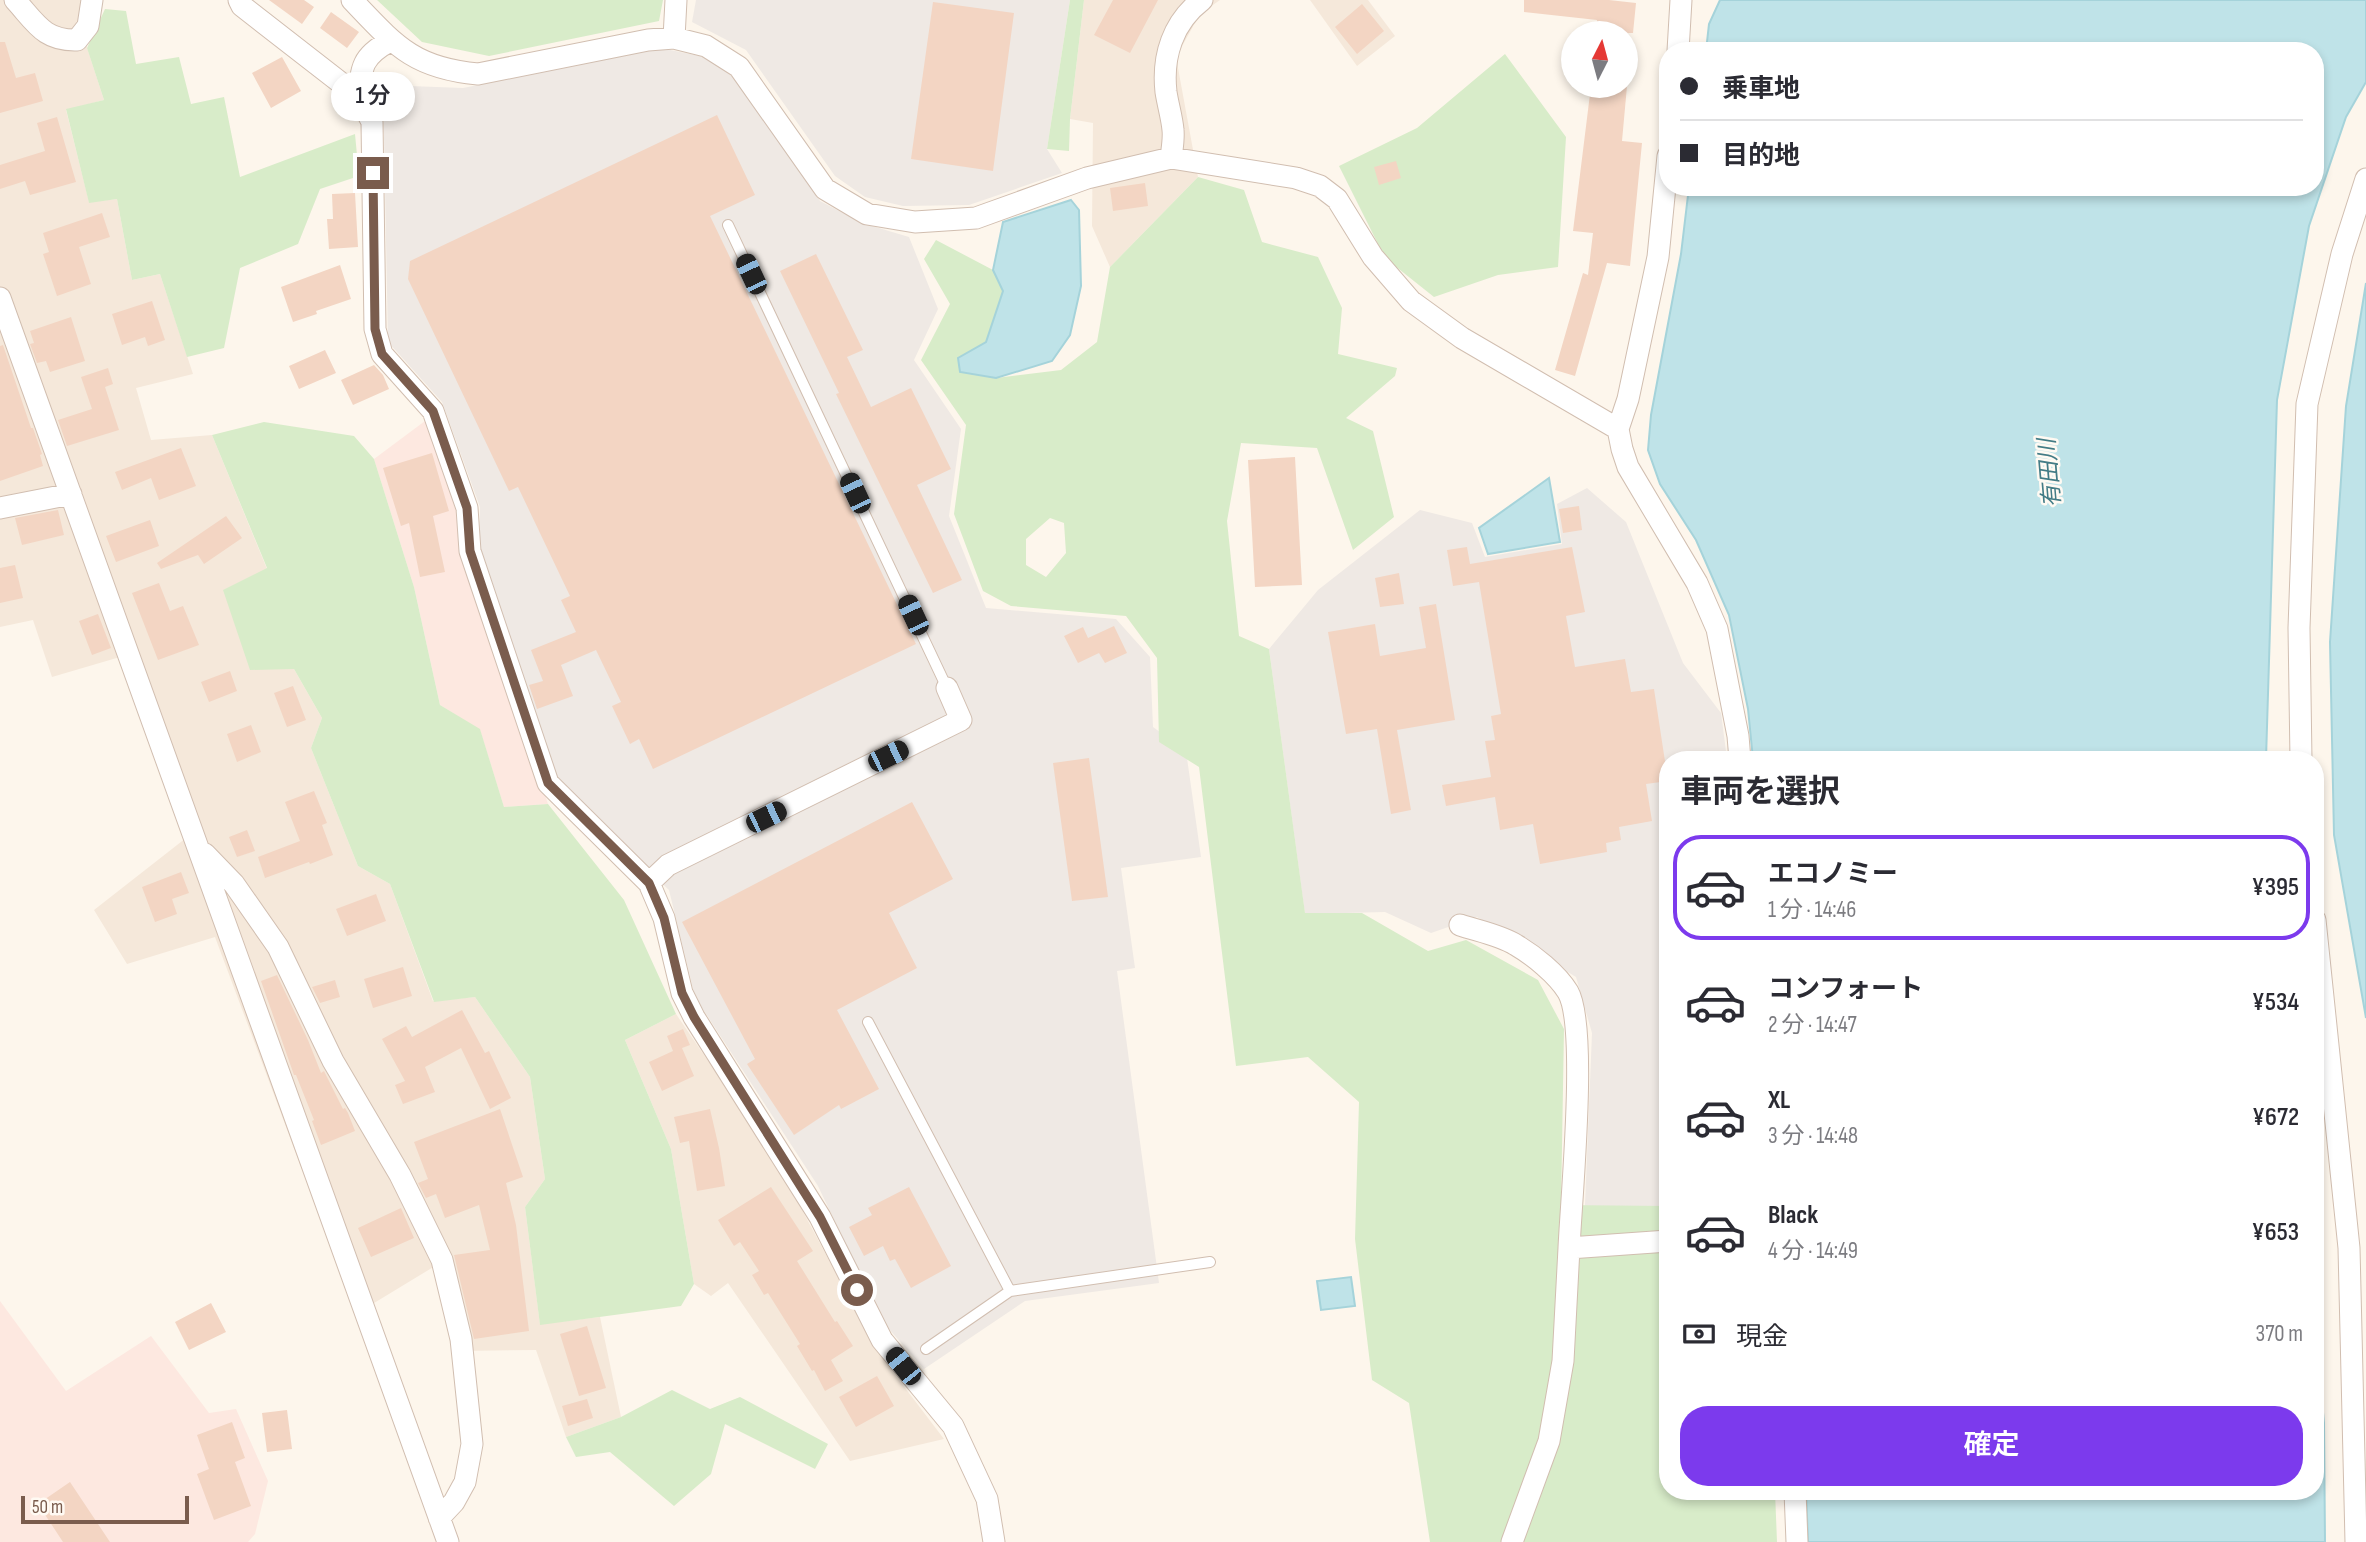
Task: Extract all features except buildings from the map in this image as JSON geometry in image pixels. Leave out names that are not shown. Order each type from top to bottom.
[{"type":"street","points":[[15,0],[44,32],[60,40],[77,40],[88,26],[92,0]]},
{"type":"street","points":[[239,0],[242,6],[359,97],[372,122],[375,329],[382,354],[433,411],[467,508],[470,551],[548,783],[649,883],[664,918],[682,993],[694,1017],[820,1217],[882,1339],[953,1426],[987,1499],[994,1542]]},
{"type":"street","points":[[352,0],[390,41],[415,59],[449,71],[478,74],[648,40],[674,38],[706,46],[739,67],[825,189],[867,214],[915,222],[975,218],[1087,178],[1171,158],[1296,178],[1320,186],[1337,199],[1373,257],[1411,301],[1462,338],[1618,429]]},
{"type":"street","points":[[674,38],[677,0]]},
{"type":"street","points":[[1171,158],[1174,132],[1166,90],[1166,59],[1173,33],[1190,9],[1202,0]]},
{"type":"street","points":[[1679,42],[1684,5]]},
{"type":"street","points":[[359,97],[360,70],[372,51],[390,41]]},
{"type":"street","points":[[2301,751],[2299,628],[2307,404],[2342,254],[2366,179]]},
{"type":"street","points":[[1664,196],[1658,257],[1628,399],[1618,429],[1628,467],[1697,583],[1717,629],[1739,751]]},
{"type":"street","points":[[0,298],[447,1541]]},
{"type":"street","points":[[0,508],[71,494]]},
{"type":"street","points":[[649,883],[668,865],[961,720],[947,688]]},
{"type":"street","points":[[198,848],[234,884],[278,947],[333,1061],[400,1175],[442,1260],[461,1339],[472,1444],[465,1482],[454,1502],[439,1518]]},
{"type":"street","points":[[1461,925],[1515,944],[1550,971],[1568,992],[1576,1021],[1577,1081],[1563,1361],[1549,1441],[1512,1542]]},
{"type":"street","points":[[2324,1007],[2349,1248],[2356,1542]]},
{"type":"street","points":[[1569,1248],[1659,1242]]},
{"type":"street","points":[[1795,1500],[1797,1542]]},
{"type":"lane","points":[[728,225],[947,688]]},
{"type":"lane","points":[[868,1022],[1010,1291]]},
{"type":"lane","points":[[926,1349],[1010,1291],[1210,1262]]},
{"type":"shaded area","points":[[0,0],[83,0],[79,23],[104,100],[66,110],[89,202],[117,199],[132,280],[160,274],[193,374],[136,388],[151,440],[212,435],[267,569],[294,669],[322,718],[311,748],[358,866],[390,884],[433,1001],[475,997],[530,1077],[545,1179],[525,1207],[540,1324],[600,1317],[621,1417],[566,1437],[536,1350],[458,1351],[435,1266],[356,1314],[215,937],[127,964],[94,910],[186,838],[120,657],[52,677],[33,620],[0,627]]},
{"type":"shaded area","points":[[696,0],[1070,0],[1047,149],[1062,173],[969,205],[903,206],[865,197],[835,176],[746,50],[692,22]]},
{"type":"shaded area","points":[[1084,0],[1220,0],[1200,14],[1176,57],[1198,177],[1110,267],[1092,226],[1093,123],[1070,119]]},
{"type":"shaded area","points":[[1310,0],[1368,0],[1395,36],[1357,66]]},
{"type":"shaded area","points":[[661,48],[704,57],[733,77],[820,201],[862,223],[909,237],[938,309],[914,360],[961,429],[949,516],[986,608],[1116,619],[1150,657],[1153,727],[1186,751],[1201,857],[1121,868],[1135,968],[1117,971],[1159,1283],[1025,1301],[924,1369],[882,1321],[818,1186],[695,997],[669,890],[555,782],[479,562],[480,507],[442,402],[388,342],[383,85],[463,88]]},
{"type":"shaded area","points":[[429,418],[461,509],[462,543],[548,804],[504,807],[480,730],[440,705],[414,587],[374,459]]},
{"type":"shaded area","points":[[1587,488],[1626,522],[1683,663],[1721,713],[1726,751],[1659,751],[1659,1222],[1584,1229],[1592,1033],[1576,977],[1477,917],[1431,933],[1385,912],[1305,914],[1269,649],[1318,590],[1420,510],[1472,523],[1485,557],[1562,544],[1557,504]]},
{"type":"shaded area","points":[[676,1014],[773,1156],[880,1355],[944,1439],[850,1461],[728,1283],[711,1296],[694,1284],[671,1149],[625,1040]]},
{"type":"shaded area","points":[[0,1301],[66,1391],[151,1336],[209,1413],[236,1409],[268,1481],[255,1534],[248,1542],[0,1542]]},
{"type":"green space","points":[[377,0],[663,0],[659,21],[489,56],[422,42]]},
{"type":"green space","points":[[1070,0],[1084,0],[1070,119],[1069,151],[1047,149]]},
{"type":"green space","points":[[105,9],[126,11],[136,64],[179,57],[191,104],[224,97],[240,177],[355,134],[359,176],[320,189],[298,244],[240,268],[224,348],[187,357],[160,274],[132,280],[117,199],[89,203],[66,109],[104,100],[87,48]]},
{"type":"green space","points":[[1505,54],[1566,137],[1558,267],[1498,275],[1434,297],[1385,258],[1339,166],[1417,128]]},
{"type":"green space","points":[[1198,177],[1244,190],[1262,242],[1318,257],[1342,308],[1338,354],[1397,368],[1395,376],[1346,418],[1373,431],[1394,517],[1353,550],[1317,448],[1241,443],[1227,521],[1239,636],[1269,649],[1305,913],[1362,913],[1428,951],[1466,940],[1538,980],[1564,1029],[1561,1205],[1659,1206],[1659,1500],[1775,1500],[1777,1542],[1430,1542],[1409,1403],[1372,1380],[1355,1239],[1359,1102],[1308,1057],[1236,1066],[1199,767],[1159,742],[1157,658],[1126,616],[1011,606],[983,591],[954,514],[966,425],[921,360],[950,304],[924,259],[936,240],[993,270],[1003,291],[986,342],[996,378],[1061,370],[1097,342],[1110,267]],"holes":[[[1050,518],[1064,523],[1066,553],[1046,577],[1026,565],[1026,539]]]},
{"type":"green space","points":[[264,422],[354,436],[374,459],[414,587],[440,705],[480,729],[504,807],[548,804],[624,900],[676,1014],[625,1040],[671,1149],[694,1284],[681,1306],[540,1325],[525,1207],[545,1179],[530,1077],[475,997],[434,1002],[390,884],[358,866],[311,748],[322,718],[294,669],[250,670],[223,590],[267,568],[212,435]]},
{"type":"green space","points":[[672,1390],[710,1409],[740,1397],[828,1444],[815,1469],[725,1424],[711,1474],[674,1506],[610,1452],[576,1457],[566,1437],[621,1417]]},
{"type":"water","points":[[1720,0],[2366,0],[2366,82],[2346,117],[2324,182],[2324,42],[1707,42],[1709,24]]},
{"type":"water","name":"有田川","points":[[1688,196],[2319,196],[2309,226],[2277,400],[2266,751],[1752,751],[1748,709],[1729,615],[1696,540],[1660,484],[1648,450],[1651,415],[1681,254]]},
{"type":"water","points":[[1071,200],[1079,210],[1081,286],[1070,335],[1052,361],[996,378],[960,372],[958,358],[986,342],[1003,291],[993,270],[1003,222]]},
{"type":"water","points":[[2366,283],[2366,1018],[2334,835],[2330,642],[2346,406]]},
{"type":"water","points":[[1549,478],[1560,542],[1488,554],[1479,528]]},
{"type":"water","points":[[1351,1277],[1355,1306],[1321,1310],[1317,1281]]},
{"type":"water","points":[[2324,1423],[2325,1542],[1808,1542],[1806,1500],[2324,1500]]},
{"type":"route","points":[[373,173],[375,329],[382,354],[433,411],[467,508],[470,551],[548,783],[649,883],[664,918],[682,993],[694,1017],[820,1217],[857,1290]]}]
